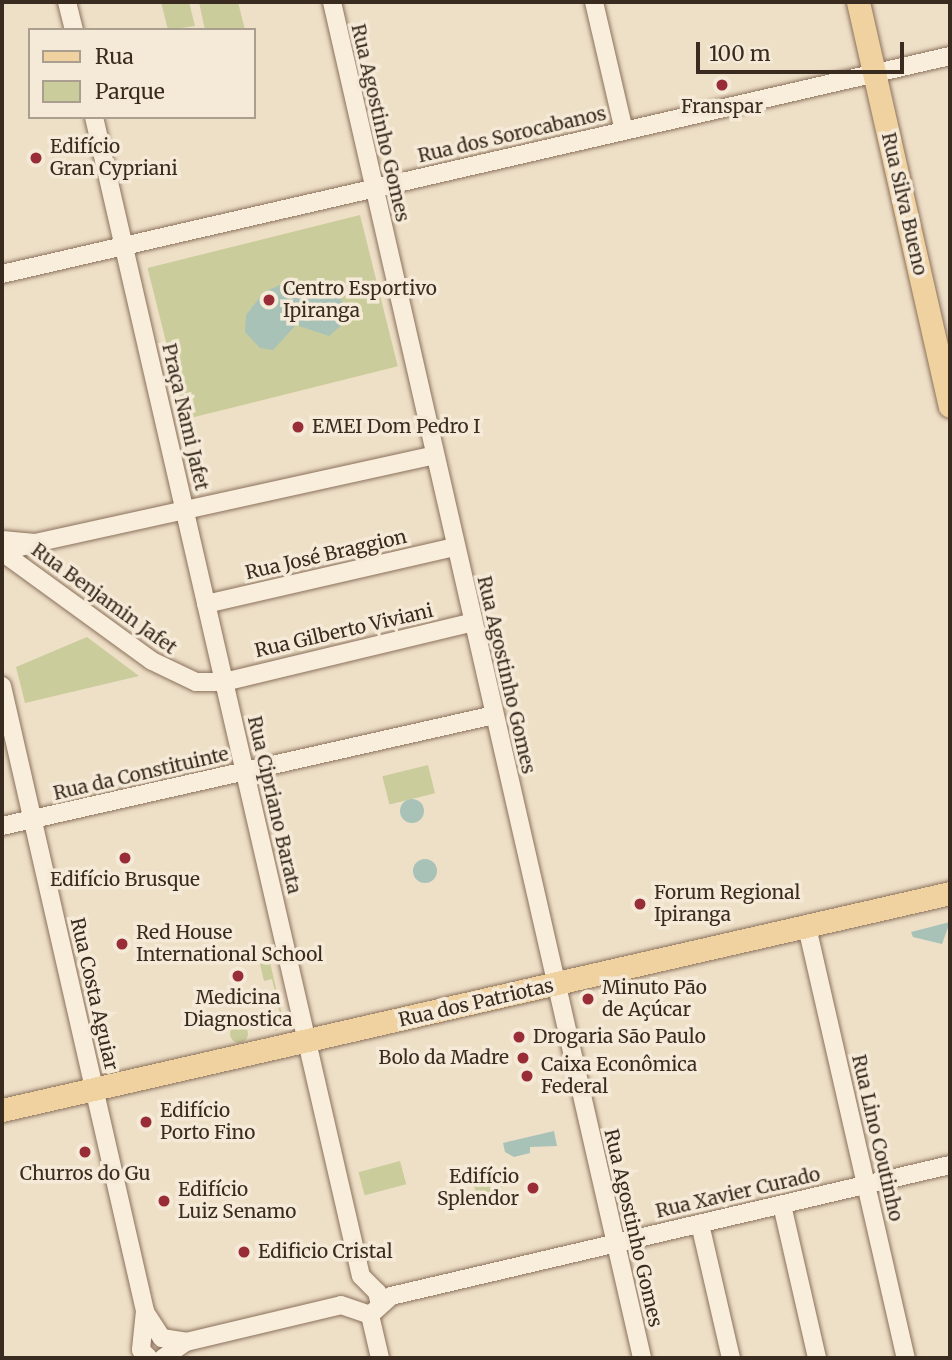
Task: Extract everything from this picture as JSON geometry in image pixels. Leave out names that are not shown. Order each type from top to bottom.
[{"type":"main road","name":"Rua Silva Bueno","points":[[858,2],[874,74],[943,337],[950,406]]},
{"type":"main road","name":"Rua dos Patriotas","points":[[2,1110],[950,893]]},
{"type":"street","points":[[67,2],[74,28]]},
{"type":"street","name":"Rua Agostinho Gomes","points":[[332,2],[642,1358]]},
{"type":"street","points":[[594,2],[624,131]]},
{"type":"street","name":"Rua dos Sorocabanos","points":[[2,274],[950,56]]},
{"type":"street","points":[[94,119],[124,246]]},
{"type":"street","name":"Praça Nami Jafet","points":[[124,246],[185,511],[434,455]]},
{"type":"street","points":[[2,552],[185,511]]},
{"type":"street","name":"Rua Cipriano Barata","points":[[185,511],[361,1276],[377,1293],[375,1310],[380,1358]]},
{"type":"street","points":[[2,540],[34,543]]},
{"type":"street","name":"Rua José Braggion","points":[[206,604],[456,547]]},
{"type":"street","name":"Rua Benjamin Jafet","points":[[2,552],[161,667],[196,682],[224,682]]},
{"type":"street","name":"Rua Gilberto Viviani","points":[[224,682],[473,622]]},
{"type":"street","name":"Rua Costa Aguiar","points":[[2,686],[145,1311],[141,1350],[149,1358]]},
{"type":"street","name":"Rua da Constituinte","points":[[2,827],[494,715]]},
{"type":"street","name":"Rua Lino Coutinho","points":[[807,927],[906,1358]]},
{"type":"street","name":"Rua Xavier Curado","points":[[375,1310],[391,1296],[950,1166]]},
{"type":"street","points":[[782,1205],[817,1358]]},
{"type":"street","points":[[700,1224],[731,1358]]},
{"type":"street","points":[[341,1305],[354,1294],[361,1276]]},
{"type":"street","points":[[163,1358],[186,1342],[341,1305],[375,1310]]},
{"type":"street","name":"Rua Costa Aguiar","points":[[145,1311],[162,1338],[186,1342]]},
{"type":"green space","points":[[161,2],[189,2],[195,26],[168,28]]},
{"type":"green space","points":[[199,2],[238,2],[244,28],[205,28]]},
{"type":"green space","name":"Centro Esportivo Ipiranga","points":[[360,215],[398,366],[185,419],[148,268]]},
{"type":"green space","points":[[87,637],[139,676],[25,703],[16,667]]},
{"type":"green space","points":[[428,765],[435,793],[389,805],[382,776]]},
{"type":"green space","points":[[269,958],[285,1027],[275,1031],[273,1021],[281,1019],[272,979],[264,981],[259,960]]},
{"type":"green space","points":[[239,1025],[245,1028],[248,1034],[245,1040],[239,1043],[233,1040],[230,1034],[233,1028]]},
{"type":"green space","points":[[400,1161],[406,1184],[365,1195],[358,1172]]},
{"type":"green space","points":[[488,1170],[498,1174],[502,1184],[498,1194],[488,1198],[478,1194],[474,1184],[478,1174]]},
{"type":"shaded area","points":[[289,281],[335,290],[346,307],[344,323],[329,336],[296,325],[273,350],[260,348],[245,332],[246,315],[264,292]]},
{"type":"shaded area","points":[[412,799],[421,802],[424,811],[421,820],[412,823],[403,820],[400,811],[403,802]]},
{"type":"shaded area","points":[[425,859],[434,862],[437,871],[434,880],[425,883],[416,880],[413,871],[416,862]]},
{"type":"shaded area","points":[[950,922],[942,944],[913,937],[911,932]]},
{"type":"shaded area","points":[[554,1131],[557,1146],[530,1147],[530,1153],[514,1157],[505,1152],[503,1143]]},
{"type":"place","name":"Franspar","points":[[722,85]]},
{"type":"place","name":"Edifício Gran Cypriani","points":[[36,158]]},
{"type":"place","name":"Centro Esportivo Ipiranga","points":[[269,300]]},
{"type":"place","name":"EMEI Dom Pedro I","points":[[298,427]]},
{"type":"place","name":"Edifício Brusque","points":[[125,858]]},
{"type":"place","name":"Forum Regional Ipiranga","points":[[640,904]]},
{"type":"place","name":"Red House International School","points":[[122,944]]},
{"type":"place","name":"Medicina Diagnostica","points":[[238,976]]},
{"type":"place","name":"Minuto Pão de Açúcar","points":[[588,999]]},
{"type":"place","name":"Drogaria São Paulo","points":[[519,1037]]},
{"type":"place","name":"Bolo da Madre","points":[[523,1058]]},
{"type":"place","name":"Caixa Econômica Federal","points":[[527,1076]]},
{"type":"place","name":"Edifício Porto Fino","points":[[146,1122]]},
{"type":"place","name":"Churros do Gu","points":[[85,1152]]},
{"type":"place","name":"Edifício Splendor","points":[[533,1188]]},
{"type":"place","name":"Edifício Luiz Senamo","points":[[164,1201]]},
{"type":"place","name":"Edificio Cristal","points":[[244,1252]]}]
